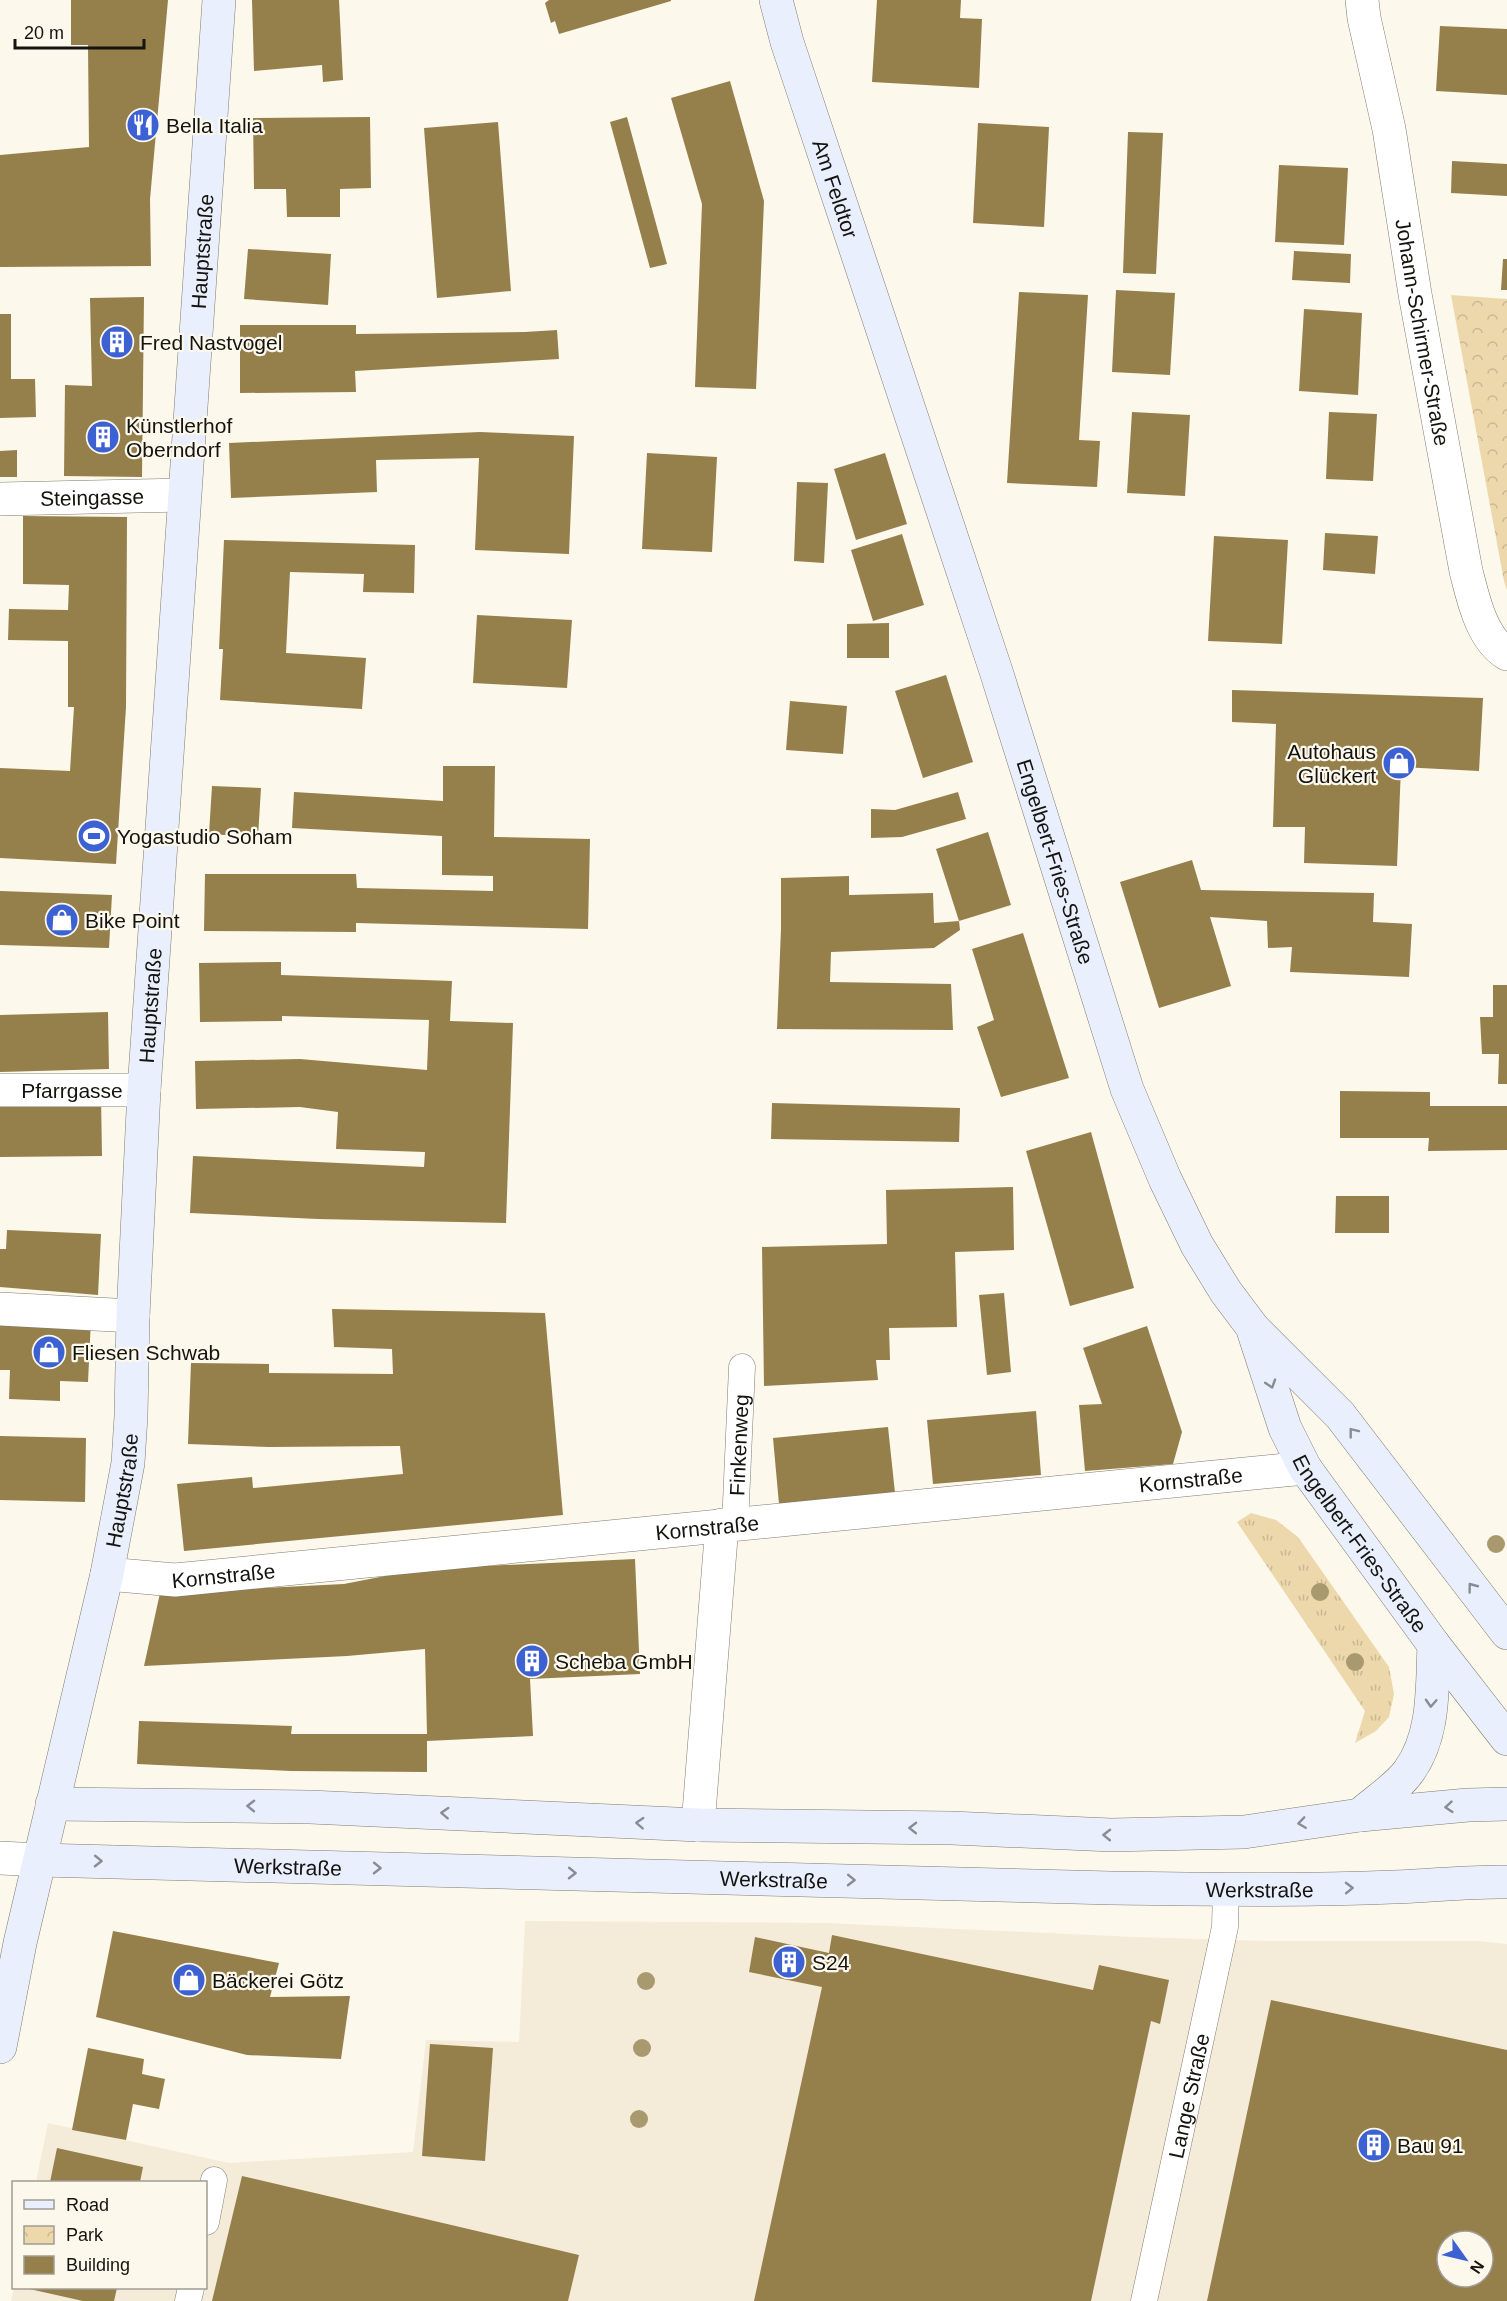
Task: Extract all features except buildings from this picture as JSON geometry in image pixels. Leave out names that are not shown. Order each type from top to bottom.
[{"type":"main road","name":"Hauptstraße","points":[[0,2047],[52,1804],[107,1574],[128,1463],[144,1090],[219,0]]},
{"type":"main road","name":"Am Feldtor","points":[[776,0],[789,50],[899,377]]},
{"type":"main road","name":"Engelbert-Fries-Straße","points":[[899,377],[1010,714],[1127,1089],[1165,1179],[1197,1245],[1253,1328],[1340,1415],[1507,1633]]},
{"type":"main road","name":"Engelbert-Fries-Straße","points":[[1253,1328],[1285,1428],[1305,1468],[1434,1645],[1507,1739]]},
{"type":"main road","points":[[1360,1815],[1408,1773],[1423,1746],[1430,1721],[1434,1645]]},
{"type":"main road","points":[[52,1804],[310,1807],[698,1825],[952,1828],[1111,1835],[1244,1832],[1360,1815],[1507,1804]]},
{"type":"main road","name":"Werkstraße","points":[[40,1860],[1111,1888],[1394,1887],[1476,1881],[1507,1882]]},
{"type":"street","name":"Johann-Schirmer-Straße","points":[[1362,0],[1389,129],[1415,294],[1466,571],[1486,630],[1507,654]]},
{"type":"street","name":"Steingasse","points":[[0,499],[184,495]]},
{"type":"street","name":"Pfarrgasse","points":[[0,1090],[144,1090]]},
{"type":"street","points":[[0,1309],[134,1316]]},
{"type":"street","name":"Kornstraße","points":[[107,1574],[175,1580],[1305,1468]]},
{"type":"street","points":[[698,1825],[729,1525]]},
{"type":"street","points":[[0,1858],[40,1860]]},
{"type":"lane","name":"Finkenweg","points":[[729,1525],[742,1367]]},
{"type":"lane","name":"Lange Straße","points":[[1144,2301],[1225,1927],[1226,1889]]},
{"type":"lane","points":[[207,2217],[214,2180]]},
{"type":"shaded area","points":[[525,1921],[826,1923],[1135,1937],[1267,1941],[1478,1941],[1507,1944],[1507,2301],[11,2301],[14,2289],[207,2289],[207,2181],[36,2181],[48,2123],[229,2163],[413,2152],[426,2040],[519,2042]]},
{"type":"green space","points":[[1451,295],[1507,299],[1507,590],[1504,581]]},
{"type":"green space","points":[[1251,1513],[1276,1520],[1298,1537],[1389,1667],[1394,1694],[1389,1717],[1376,1731],[1355,1743],[1365,1711],[1237,1522]]},
{"type":"place","name":"Bella Italia","points":[[143,125]]},
{"type":"place","name":"Fred Nastvogel","points":[[117,342]]},
{"type":"place","name":"Künstlerhof Oberndorf","points":[[103,437]]},
{"type":"place","name":"Autohaus Glückert","points":[[1399,763]]},
{"type":"place","name":"Yogastudio Soham","points":[[94,836]]},
{"type":"place","name":"Bike Point","points":[[62,920]]},
{"type":"place","name":"Fliesen Schwab","points":[[49,1352]]},
{"type":"place","name":"Scheba GmbH","points":[[532,1661]]},
{"type":"place","name":"S24","points":[[789,1962]]},
{"type":"place","name":"Bäckerei Götz","points":[[189,1980]]},
{"type":"place","name":"Bau 91","points":[[1374,2145]]}]
